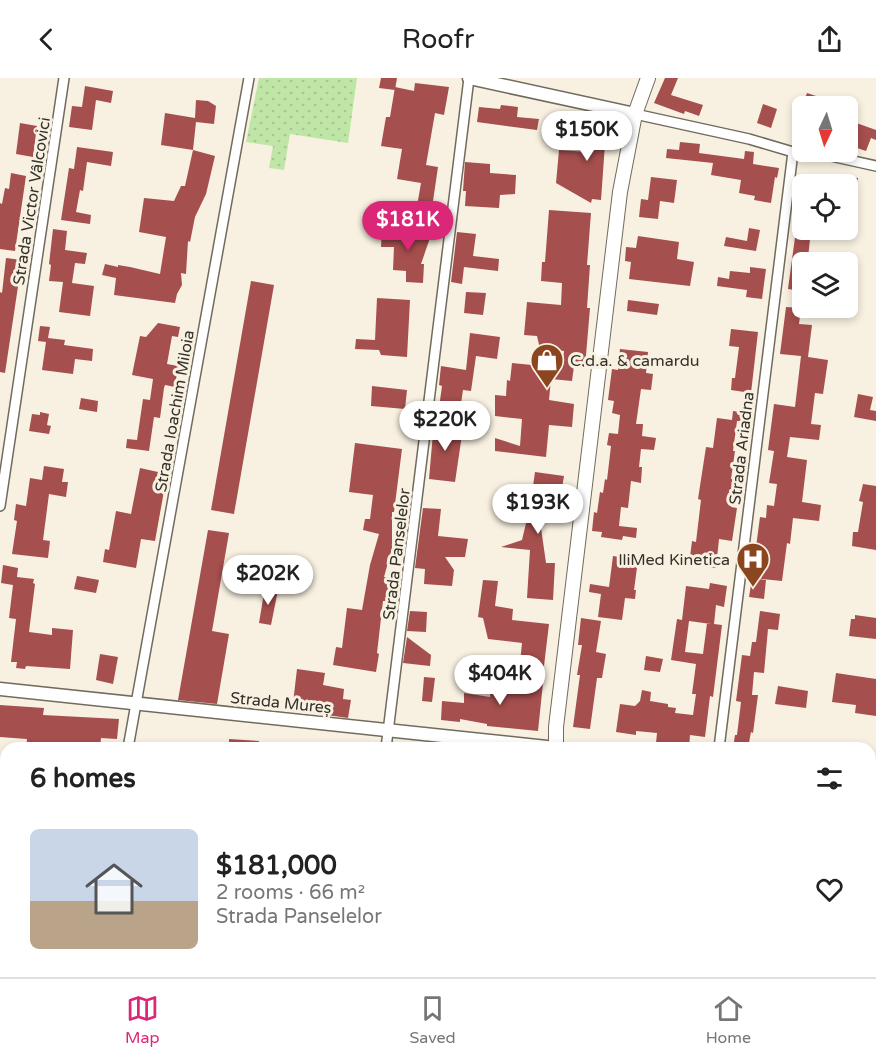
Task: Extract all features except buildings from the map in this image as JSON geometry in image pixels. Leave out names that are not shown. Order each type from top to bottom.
[{"type":"main road","points":[[556,742],[620,192],[635,114],[648,78]]},
{"type":"street","name":"Strada Victor Vâlcovici","points":[[0,506],[64,78]]},
{"type":"street","name":"Strada Ioachim Miloia","points":[[129,742],[249,78]]},
{"type":"street","points":[[469,78],[616,108],[749,139],[792,152]]},
{"type":"street","name":"Strada Panselelor","points":[[387,742],[469,78]]},
{"type":"street","name":"Strada Ariadna","points":[[720,742],[792,160]]},
{"type":"street","points":[[858,162],[876,166]]},
{"type":"street","name":"Strada Mureș","points":[[0,689],[500,742]]},
{"type":"green space","points":[[259,78],[357,78],[348,143],[290,134],[284,170],[269,168],[273,146],[246,142]]},
{"type":"place","name":"C.d.a. & camardu","points":[[547,389]]},
{"type":"place","name":"IliMed Kinetica","points":[[753,588]]}]
